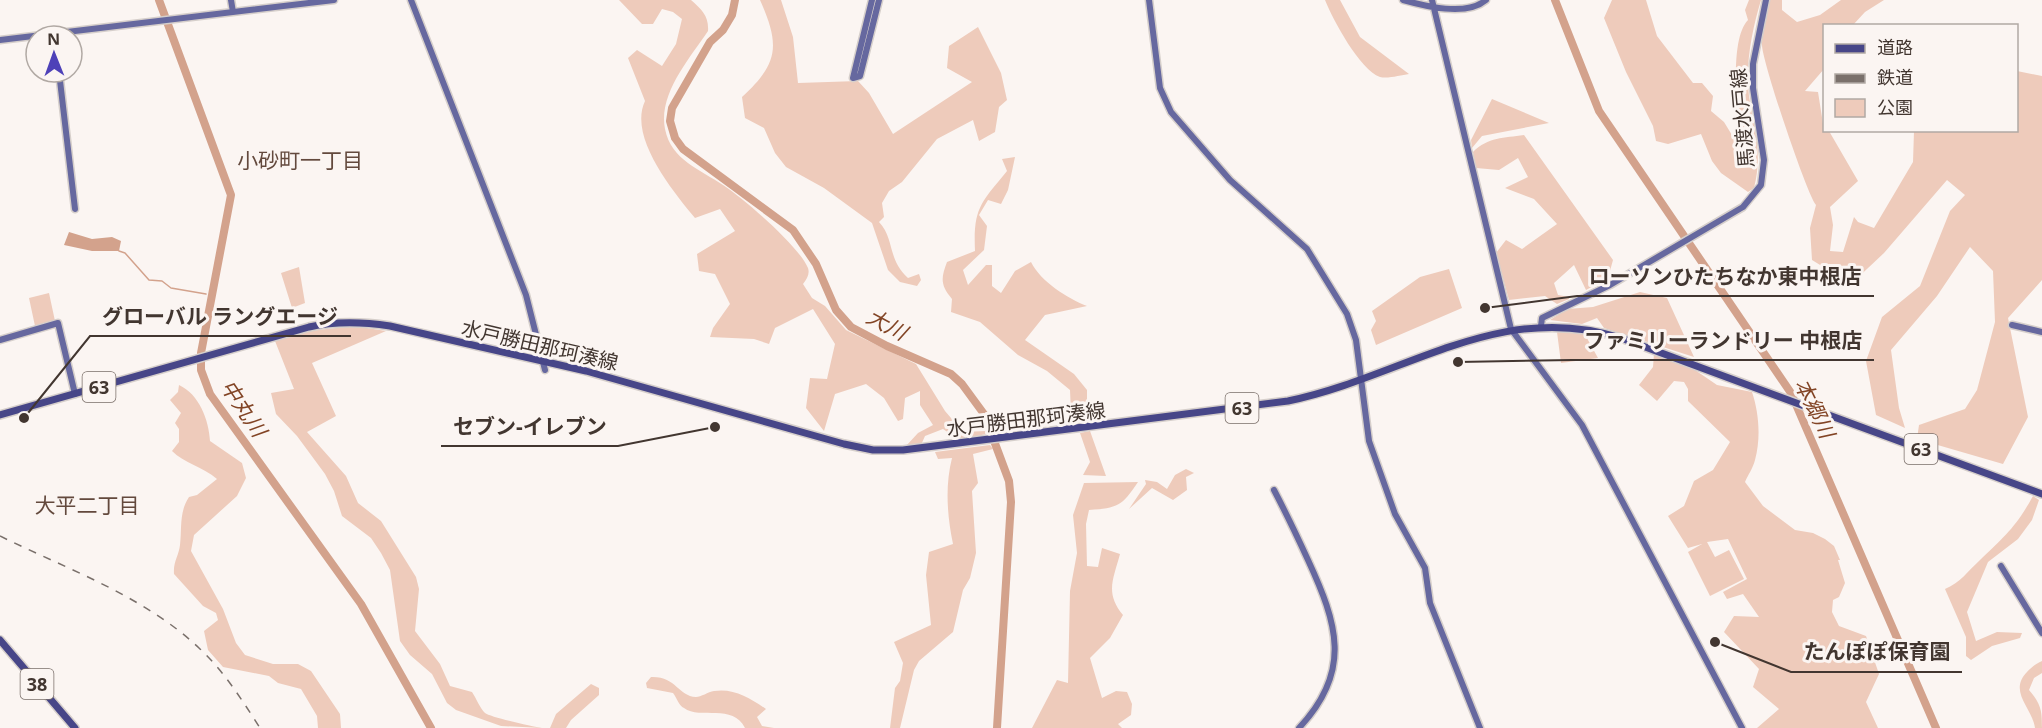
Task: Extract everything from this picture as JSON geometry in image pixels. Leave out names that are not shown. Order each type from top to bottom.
[{"type":"main road","name":"水戸勝田那珂湊線","points":[[0,415],[320,325],[348,322],[390,326],[542,361],[865,448],[908,450],[1288,401],[1318,395],[1511,329],[1541,326],[1571,327],[1609,334],[2042,494]]},
{"type":"main road","name":"38","points":[[0,640],[75,728]]},
{"type":"street","points":[[231,0],[233,12]]},
{"type":"street","points":[[84,31],[334,0]]},
{"type":"street","points":[[411,0],[526,295],[544,370]]},
{"type":"street","points":[[872,0],[857,77],[879,0]]},
{"type":"street","points":[[1149,0],[1160,88],[1171,112],[1230,180],[1283,225],[1313,256],[1350,322],[1356,340],[1370,441],[1395,514],[1425,568],[1430,603],[1480,728]]},
{"type":"street","points":[[1402,0],[1470,8],[1486,0]]},
{"type":"street","name":"馬渡水戸線","points":[[1541,326],[1542,318],[1548,313],[1586,298],[1743,207],[1758,191],[1763,178],[1764,160],[1752,88],[1753,64],[1766,0]]},
{"type":"street","points":[[1433,3],[1511,329],[1582,425],[1742,728]]},
{"type":"street","points":[[0,40],[24,38]]},
{"type":"street","points":[[60,84],[75,208]]},
{"type":"street","points":[[0,340],[58,323],[75,394]]},
{"type":"street","points":[[2012,325],[2042,332]]},
{"type":"street","points":[[1274,490],[1325,598],[1335,634],[1334,659],[1325,691],[1299,728]]},
{"type":"street","points":[[2001,566],[2041,629]]},
{"type":"green space","points":[[619,0],[691,0],[701,10],[706,17],[708,31],[677,77],[666,103],[665,129],[674,149],[688,163],[743,200],[782,235],[808,268],[808,276],[803,284],[812,298],[825,306],[846,330],[916,364],[945,411],[963,432],[986,431],[986,434],[959,440],[943,429],[925,436],[921,445],[906,446],[918,433],[933,425],[920,405],[920,391],[905,398],[903,419],[898,421],[884,398],[866,384],[835,394],[824,431],[806,408],[810,378],[827,379],[835,344],[813,309],[775,328],[769,344],[754,339],[710,337],[713,328],[730,304],[715,274],[699,271],[697,254],[735,231],[720,209],[695,218],[655,163],[643,131],[641,115],[645,101],[628,58],[637,50],[662,66],[676,44],[682,19],[673,12],[662,9],[653,24],[642,24]]},
{"type":"green space","points":[[760,0],[781,0],[793,37],[798,83],[858,81],[869,93],[893,134],[972,82],[947,68],[949,46],[978,27],[1001,73],[1007,100],[999,107],[995,132],[979,141],[973,120],[937,139],[902,182],[889,191],[882,203],[884,217],[879,222],[887,235],[901,271],[908,278],[919,274],[921,280],[917,286],[900,282],[888,270],[872,223],[824,188],[786,167],[775,153],[764,128],[745,118],[742,97],[763,74],[772,53],[771,29]]},
{"type":"green space","points":[[1325,0],[1340,0],[1360,37],[1409,74],[1380,77],[1372,73],[1348,43]]},
{"type":"green space","points":[[1612,0],[1646,0],[1657,36],[1693,83],[1702,83],[1713,96],[1711,111],[1724,122],[1735,140],[1738,137],[1736,58],[1738,43],[1748,20],[1745,10],[1749,0],[1761,0],[1752,35],[1748,72],[1749,96],[1758,152],[1754,188],[1748,192],[1721,173],[1712,161],[1701,134],[1668,144],[1656,141],[1653,126],[1626,72],[1604,18]]},
{"type":"green space","points":[[1770,0],[1782,0],[1782,10],[1797,22],[1820,15],[1841,0],[1884,0],[1865,12],[1854,24],[1823,24],[1823,70],[1805,91],[1818,92],[1823,132],[1830,132],[1858,181],[1830,207],[1833,225],[1830,251],[1843,252],[1854,217],[1858,222],[1874,228],[1913,162],[1914,132],[2018,132],[2018,71],[2042,76],[2042,280],[2008,318],[2028,417],[2003,464],[1917,439],[1919,425],[1965,409],[1977,390],[1995,322],[1993,271],[1970,247],[1937,296],[1891,350],[1899,408],[1905,428],[1876,415],[1866,361],[1882,317],[1920,286],[1950,211],[1965,195],[1947,180],[1884,253],[1851,284],[1812,260],[1810,228],[1816,205],[1786,127],[1764,56],[1762,45]]},
{"type":"green space","points":[[1492,99],[1549,123],[1482,136],[1472,148],[1471,140]]},
{"type":"green space","points":[[1524,135],[1613,260],[1608,278],[1586,290],[1574,265],[1554,283],[1558,295],[1569,297],[1557,304],[1545,296],[1509,300],[1496,253],[1506,240],[1522,249],[1557,224],[1534,199],[1505,188],[1528,177],[1518,158],[1499,170],[1476,168],[1473,152],[1484,143]]},
{"type":"green space","points":[[1015,157],[1008,190],[1001,204],[988,200],[979,215],[987,226],[984,250],[963,270],[968,285],[986,265],[992,265],[992,286],[1001,293],[1015,271],[1031,262],[1041,276],[1055,288],[1087,306],[1045,315],[1025,340],[1074,374],[1087,390],[1087,422],[1076,422],[1071,413],[1070,390],[1047,371],[1018,355],[980,322],[951,312],[952,299],[945,290],[943,277],[947,262],[975,251],[977,215],[980,207],[1007,171],[1002,159]]},
{"type":"green space","points":[[299,267],[305,303],[292,308],[281,273]]},
{"type":"green space","points":[[1449,269],[1462,308],[1376,345],[1371,330],[1376,321],[1372,311],[1420,277]]},
{"type":"green space","points":[[1640,292],[1667,298],[1694,357],[1604,328],[1597,318],[1582,324],[1550,320],[1567,309],[1593,307]]},
{"type":"green space","points":[[49,293],[55,321],[35,326],[29,298]]},
{"type":"green space","points":[[354,326],[386,331],[312,363],[336,416],[307,432],[346,476],[358,503],[381,521],[416,577],[419,589],[415,631],[440,664],[450,686],[472,692],[483,711],[489,715],[542,728],[501,726],[456,710],[447,703],[432,674],[410,655],[400,641],[390,570],[381,553],[371,538],[342,516],[334,491],[325,474],[297,436],[276,414],[271,393],[294,389],[275,341],[309,331]]},
{"type":"green space","points":[[1583,331],[1598,358],[1561,363],[1557,332]]},
{"type":"green space","points":[[1654,354],[1695,370],[1717,385],[1752,392],[1758,417],[1759,434],[1754,463],[1745,482],[1763,506],[1795,530],[1813,533],[1834,546],[1845,583],[1839,597],[1833,600],[1832,612],[1839,626],[1866,636],[1879,674],[1866,702],[1878,728],[1757,728],[1779,709],[1753,687],[1759,669],[1724,632],[1734,616],[1759,617],[1743,594],[1727,599],[1723,592],[1747,579],[1728,539],[1707,542],[1715,557],[1729,550],[1744,579],[1710,596],[1688,552],[1702,544],[1688,548],[1668,516],[1684,506],[1694,481],[1713,470],[1730,442],[1688,401],[1688,389],[1684,382],[1674,381],[1657,401],[1639,385],[1653,367]]},
{"type":"green space","points":[[179,385],[192,395],[202,409],[208,425],[210,441],[242,463],[246,478],[237,496],[194,535],[191,551],[223,609],[236,643],[245,655],[273,664],[298,664],[311,671],[340,714],[341,728],[318,728],[317,716],[301,689],[278,683],[269,676],[223,667],[208,650],[204,631],[218,620],[216,613],[203,606],[174,574],[174,570],[179,549],[182,514],[186,503],[189,497],[197,495],[217,479],[172,451],[179,442],[179,429],[175,423],[181,413],[170,400],[178,392]]},
{"type":"green space","points":[[1090,431],[1106,476],[1083,475],[1090,462],[1080,433]]},
{"type":"green space","points":[[990,445],[993,449],[973,454],[978,483],[972,491],[976,553],[970,578],[963,590],[953,632],[919,661],[914,670],[900,728],[890,728],[895,688],[900,681],[903,663],[894,642],[931,625],[926,575],[929,552],[953,544],[948,501],[948,479],[952,458],[938,459],[935,452]]},
{"type":"green space","points":[[1186,469],[1194,473],[1186,477],[1187,490],[1173,500],[1152,488],[1129,509],[1146,484],[1145,480],[1157,482],[1167,489],[1175,475]]},
{"type":"green space","points":[[1138,482],[1123,501],[1113,507],[1089,510],[1086,524],[1087,566],[1098,567],[1102,548],[1120,554],[1113,579],[1112,593],[1123,615],[1110,638],[1090,658],[1102,698],[1116,691],[1127,692],[1132,704],[1131,715],[1118,724],[1122,728],[1032,728],[1057,680],[1068,683],[1070,591],[1077,553],[1073,515],[1084,483]]},
{"type":"green space","points":[[2033,496],[2039,500],[2032,520],[2018,539],[1988,562],[1967,612],[1976,641],[1997,632],[2022,633],[2020,638],[1992,646],[1971,660],[1966,656],[1966,637],[1945,589],[1960,580],[2003,537],[2021,516]]},
{"type":"green space","points":[[2042,661],[2042,673],[2034,678],[2029,690],[2036,699],[2041,712],[2042,728],[2035,728],[2020,693],[2020,686],[2027,672]]},
{"type":"green space","points":[[651,677],[666,680],[690,696],[698,697],[721,690],[742,695],[766,709],[757,717],[762,726],[774,728],[745,728],[740,720],[733,716],[691,711],[681,706],[673,693],[647,688],[646,683]]},
{"type":"green space","points":[[591,684],[599,688],[599,695],[571,720],[566,728],[550,728],[556,714]]},
{"type":"shaded area","points":[[69,232],[92,239],[112,237],[121,241],[119,251],[92,251],[64,245]]},
{"type":"waterway","name":"中丸川","points":[[159,0],[231,195],[201,353],[201,370],[210,394],[361,604],[431,728]]},
{"type":"waterway","name":"大川","points":[[735,0],[732,15],[723,30],[710,42],[672,108],[670,121],[675,138],[683,149],[793,230],[816,264],[836,310],[851,327],[887,346],[951,374],[962,384],[984,414],[1009,481],[1011,502],[997,728]]},
{"type":"waterway","name":"本郷川","points":[[1555,0],[1599,111],[1791,393],[1936,728]]},
{"type":"waterway","points":[[119,251],[125,253],[149,280],[162,281],[171,288],[206,294]]},
{"type":"railway","points":[[0,536],[104,585],[154,613],[199,648],[217,666],[260,728]]},
{"type":"place","name":"ローソンひたちなか東中根店","points":[[1485,308]]},
{"type":"place","name":"ファミリーランドリー 中根店","points":[[1458,362]]},
{"type":"place","name":"グローバル ラングエージ","points":[[24,418]]},
{"type":"place","name":"セブン-イレブン","points":[[715,427]]},
{"type":"place","name":"たんぽぽ保育園","points":[[1715,642]]},
{"type":"district","name":"小砂町一丁目","points":[[300,160]]},
{"type":"district","name":"大平二丁目","points":[[87,505]]}]
